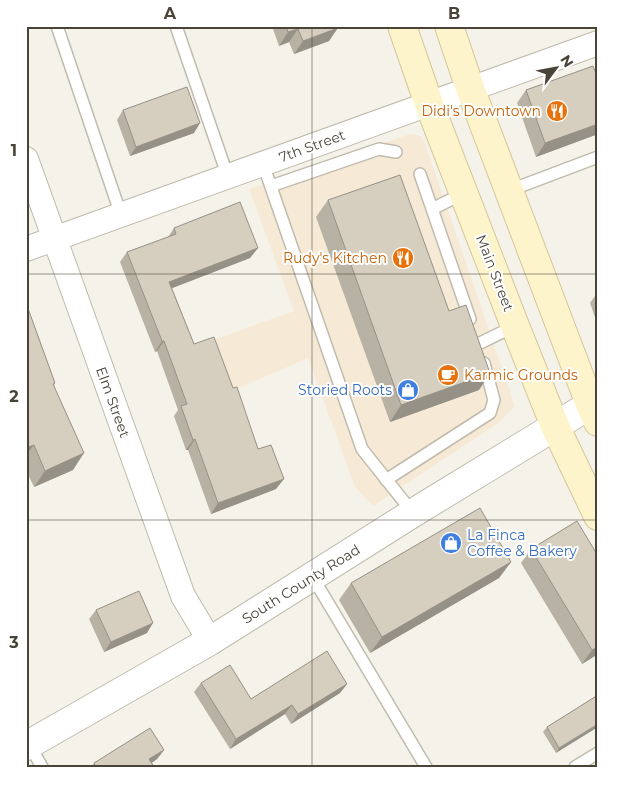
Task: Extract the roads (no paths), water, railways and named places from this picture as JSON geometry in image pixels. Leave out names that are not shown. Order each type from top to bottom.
[{"type":"main road","name":"Main Street","points":[[402,26],[429,104],[515,326],[583,413]]},
{"type":"main road","name":"Main Street","points":[[449,26],[508,190],[583,413],[598,516]]},
{"type":"street","name":"7th Street","points":[[26,249],[598,42]]},
{"type":"street","name":"Elm Street","points":[[26,159],[183,596],[210,641]]},
{"type":"street","name":"South County Road","points":[[33,752],[413,513],[583,413]]},
{"type":"lane","points":[[57,26],[121,215]]},
{"type":"lane","points":[[176,26],[228,176]]},
{"type":"lane","points":[[271,186],[379,149],[396,152]]},
{"type":"lane","points":[[508,190],[598,157]]},
{"type":"lane","points":[[263,164],[362,449],[413,513]]},
{"type":"lane","points":[[386,480],[490,413],[494,400],[475,335],[420,174]]},
{"type":"lane","points":[[432,209],[464,193]]},
{"type":"lane","points":[[475,335],[515,326]]},
{"type":"lane","points":[[312,576],[426,767]]},
{"type":"lane","points":[[575,767],[598,753]]},
{"type":"place","name":"Didi's Downtown","points":[[557,111]]},
{"type":"place","name":"Rudy's Kitchen","points":[[403,258]]},
{"type":"place","name":"Karmic Grounds","points":[[448,375]]},
{"type":"place","name":"Storied Roots","points":[[408,390]]},
{"type":"place","name":"La Finca Coffee & Bakery","points":[[451,543]]}]
